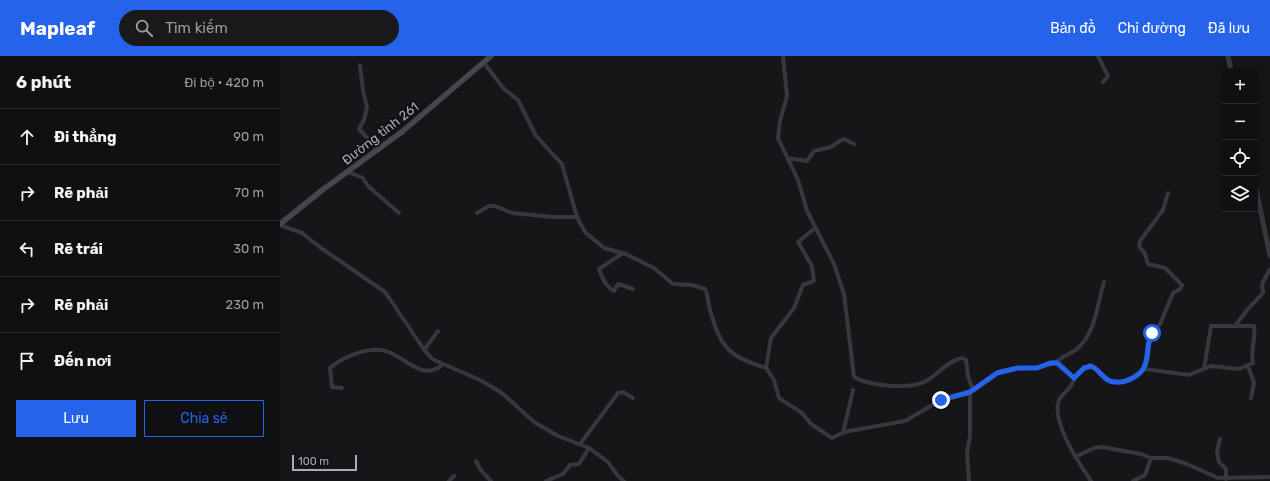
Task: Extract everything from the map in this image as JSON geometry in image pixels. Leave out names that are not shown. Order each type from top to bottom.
[{"type":"main road","name":"Đường tỉnh 261","points":[[280,225],[321,191],[379,150],[491,56]]},
{"type":"street","points":[[783,56],[787,96],[780,121],[778,138],[796,175],[807,211],[834,264],[844,294],[854,377],[890,386],[903,386],[926,381],[962,358],[966,360],[972,392],[970,436],[967,453],[969,481]]},
{"type":"street","points":[[1098,56],[1108,76],[1103,82]]},
{"type":"street","points":[[1228,56],[1230,68]]},
{"type":"street","points":[[484,62],[504,89],[518,100],[536,136],[562,164],[577,217],[585,232],[597,244],[611,251],[623,253],[654,268],[673,284],[692,285],[705,289],[715,328],[728,351],[753,365],[766,368],[774,380],[778,396],[802,413],[811,424],[832,438],[843,433],[905,421],[941,400],[972,392],[1001,371],[1018,368],[1037,368],[1056,363],[1076,349],[1092,327],[1104,282]]},
{"type":"street","points":[[360,65],[362,85],[367,107],[364,120],[359,129],[379,150]]},
{"type":"street","points":[[787,158],[807,161],[814,151],[831,147],[841,140],[844,139],[854,144]]},
{"type":"street","points":[[348,172],[363,178],[368,186],[398,213]]},
{"type":"street","points":[[1143,370],[1148,358],[1150,336],[1160,324],[1174,291],[1180,289],[1182,285],[1164,268],[1148,264],[1145,254],[1139,246],[1140,241],[1163,210],[1168,194]]},
{"type":"street","points":[[1258,198],[1270,256]]},
{"type":"street","points":[[477,213],[489,206],[495,206],[512,213],[553,217],[577,217]]},
{"type":"street","points":[[280,225],[302,233],[320,248],[382,289],[424,350],[432,359],[442,365],[480,380],[502,393],[534,422],[558,436],[589,448],[608,462],[618,476],[624,481]]},
{"type":"street","points":[[766,368],[772,336],[794,308],[803,285],[814,280],[812,266],[798,242],[816,228]]},
{"type":"street","points":[[623,253],[599,269],[606,284],[613,292],[618,284],[633,288]]},
{"type":"street","points":[[1235,326],[1263,292],[1262,284],[1270,269]]},
{"type":"street","points":[[1091,481],[1069,446],[1058,410],[1059,400],[1071,386],[1074,378],[1087,366],[1094,367],[1106,378],[1112,381],[1128,381],[1143,370],[1149,368],[1189,375],[1204,369],[1214,365],[1235,369],[1248,366],[1253,363],[1252,355],[1255,327],[1211,326],[1204,369]]},
{"type":"street","points":[[424,350],[438,330]]},
{"type":"street","points":[[342,388],[332,387],[330,368],[361,352],[377,350],[389,352],[408,364],[424,370],[436,370],[442,365]]},
{"type":"street","points":[[1056,363],[1060,364],[1074,378]]},
{"type":"street","points":[[1248,366],[1254,383],[1251,398]]},
{"type":"street","points":[[843,433],[853,390]]},
{"type":"street","points":[[580,444],[618,393],[623,392],[633,398]]},
{"type":"street","points":[[1220,439],[1216,452],[1219,462],[1226,470],[1226,478]]},
{"type":"street","points":[[1075,457],[1094,448],[1102,447],[1141,454],[1152,458],[1168,458],[1187,464],[1214,477],[1270,477]]},
{"type":"street","points":[[546,481],[565,472],[570,465],[579,464],[589,448]]},
{"type":"street","points":[[1133,481],[1145,475],[1152,458]]},
{"type":"street","points":[[476,461],[480,469],[491,481]]},
{"type":"street","points":[[449,481],[454,476]]},
{"type":"route","points":[[941,400],[970,392],[1001,371],[1018,368],[1037,368],[1050,363],[1060,364],[1074,378],[1084,368],[1091,366],[1112,381],[1128,381],[1143,370],[1148,358],[1149,339],[1152,333]]}]
